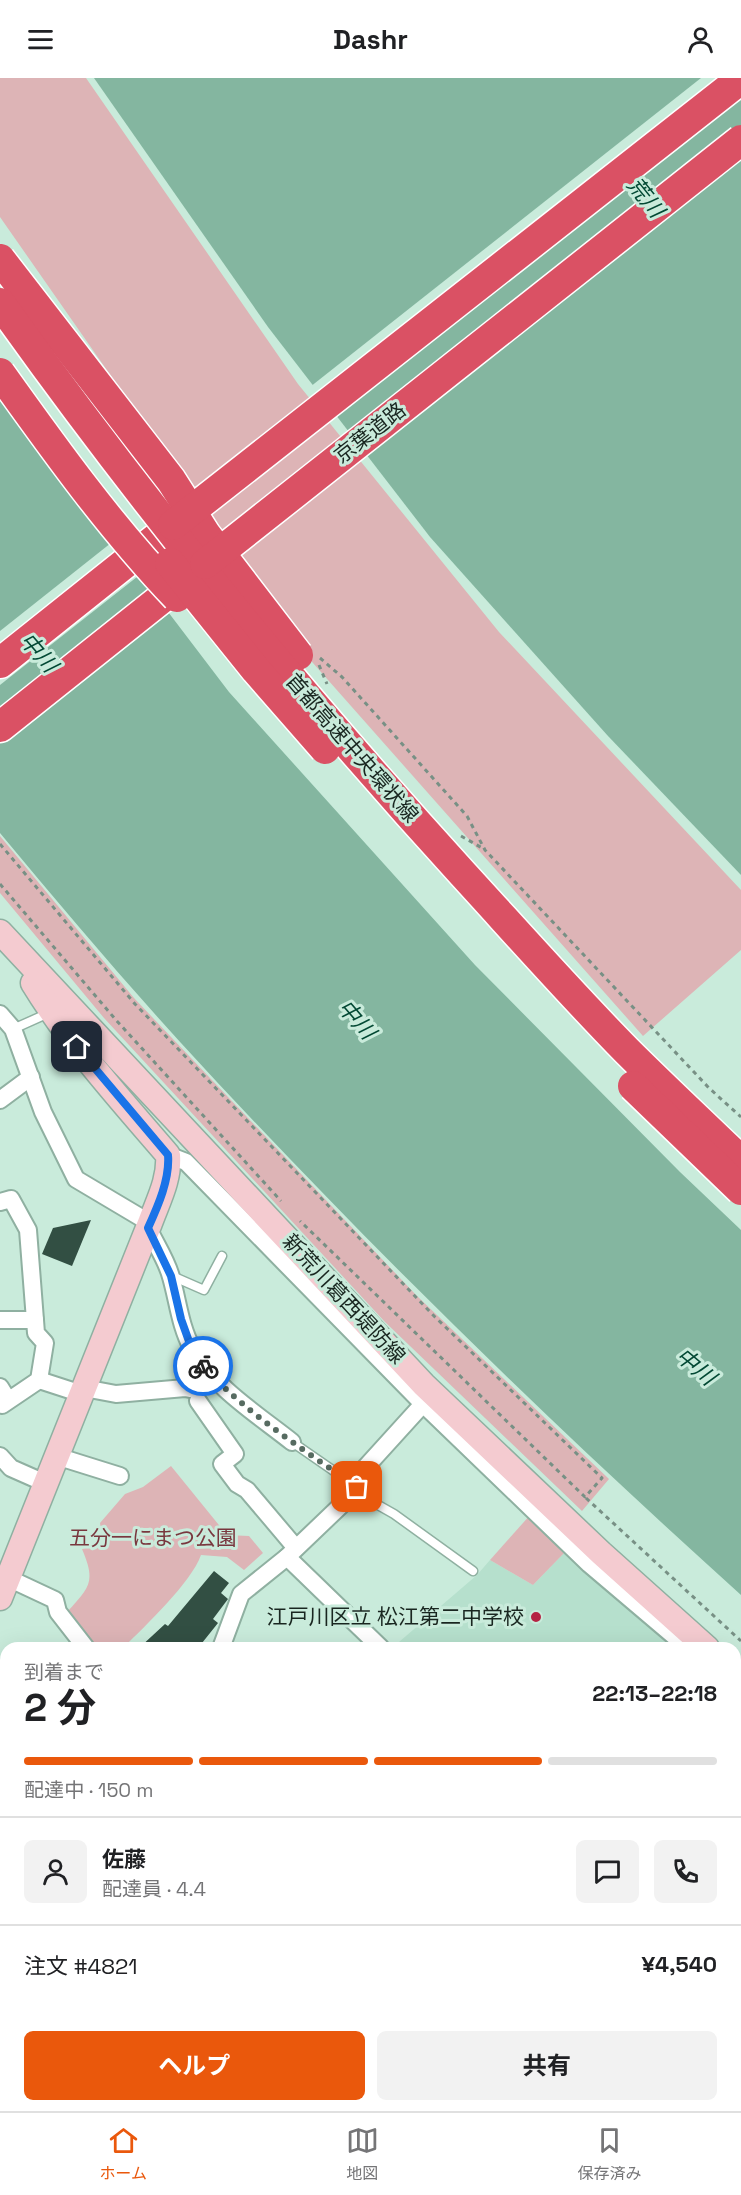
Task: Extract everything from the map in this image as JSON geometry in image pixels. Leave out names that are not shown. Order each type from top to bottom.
[{"type":"highway","points":[[0,663],[148,544],[741,79]]},
{"type":"highway","name":"京葉道路","points":[[0,727],[741,140]]},
{"type":"highway","points":[[0,259],[171,480],[206,534],[259,605],[379,757],[422,828]]},
{"type":"highway","name":"首都高速中央環状線","points":[[0,303],[135,488],[280,665],[554,975],[618,1042],[741,1161]]},
{"type":"highway","name":"首都高速中央環状線","points":[[0,338],[121,502],[256,670],[395,830],[615,1068],[741,1190]]},
{"type":"highway","points":[[0,373],[92,497],[154,573],[213,635],[256,670]]},
{"type":"main road","points":[[4,1588],[149,1225],[169,1166],[168,1155],[91,1065],[51,1012],[5,938]]},
{"type":"main road","name":"新荒川葛西堤防線","points":[[5,938],[424,1385],[685,1640]]},
{"type":"street","points":[[0,1014],[13,1029],[43,1112],[76,1179],[149,1225],[171,1276],[188,1337],[203,1365],[218,1382],[292,1442]]},
{"type":"street","points":[[0,1100],[32,1077]]},
{"type":"street","points":[[168,1155],[186,1162],[423,1404],[589,1564],[685,1640]]},
{"type":"street","points":[[0,1202],[11,1199],[28,1230],[34,1320],[36,1333],[45,1343],[39,1380]]},
{"type":"street","points":[[0,1320],[34,1320]]},
{"type":"street","points":[[2,1401],[39,1380],[83,1391],[116,1394],[185,1388],[194,1395],[235,1454],[222,1464],[237,1484],[247,1490],[292,1553],[375,1642]]},
{"type":"street","points":[[223,1642],[241,1594],[292,1553],[356,1490],[364,1469],[423,1404]]},
{"type":"street","points":[[0,1456],[11,1468],[45,1483]]},
{"type":"street","points":[[56,1456],[120,1476]]},
{"type":"street","points":[[4,1588],[55,1600],[58,1612],[81,1642]]},
{"type":"lane","points":[[13,1029],[51,1012]]},
{"type":"lane","points":[[171,1276],[204,1290],[222,1256]]},
{"type":"lane","points":[[292,1442],[356,1490],[394,1514],[473,1571]]},
{"type":"path","points":[[313,652],[342,677],[467,816],[485,850],[701,1079],[741,1117]]},
{"type":"path","points":[[0,844],[135,1004],[435,1317],[602,1478],[585,1497]]},
{"type":"path","points":[[0,884],[116,1020],[282,1202]]},
{"type":"path","points":[[297,1219],[585,1497],[741,1641]]},
{"type":"shaded area","name":"江戸川区立 松江第二中学校","points":[[568,1549],[672,1642],[399,1642],[477,1575],[490,1560],[533,1585]]},
{"type":"green space","points":[[0,78],[86,78],[298,384],[499,632],[741,890],[741,950],[643,1036],[305,654],[0,217]]},
{"type":"green space","points":[[0,836],[134,998],[417,1296],[609,1479],[582,1511],[385,1322],[104,1018],[0,893]]},
{"type":"green space","name":"五分一にまつ公園","points":[[171,1466],[227,1535],[249,1536],[263,1553],[244,1570],[227,1557],[201,1555],[178,1591],[129,1642],[90,1642],[67,1612],[86,1590],[88,1584],[89,1569],[82,1549],[103,1543],[100,1523],[125,1494],[143,1487]]},
{"type":"green space","points":[[531,1514],[568,1549],[533,1585],[490,1560]]},
{"type":"water","name":"荒川","points":[[94,78],[741,78],[741,875],[608,736],[430,537],[268,327]]},
{"type":"water","name":"中川","points":[[0,391],[229,692],[475,965],[680,1172],[741,1230],[741,1595],[525,1395],[385,1257],[248,1115],[158,1017],[0,833]]},
{"type":"pier","points":[[701,78],[741,78],[333,416],[310,387]]},
{"type":"pier","points":[[116,539],[142,573],[0,685],[0,631]]},
{"type":"building","points":[[91,1220],[72,1266],[42,1254],[53,1228]]},
{"type":"building","points":[[214,1571],[229,1583],[221,1593],[228,1599],[213,1619],[218,1623],[203,1642],[146,1642],[165,1624],[168,1626]]},
{"type":"way so far","points":[[203,1366],[218,1382],[292,1442],[357,1487]]},
{"type":"place","name":"江戸川区立 松江第二中学校","points":[[536,1617]]},
{"type":"route","points":[[77,1047],[168,1155],[169,1166],[166,1180],[148,1228],[171,1276],[181,1319],[191,1347],[203,1366]]}]
